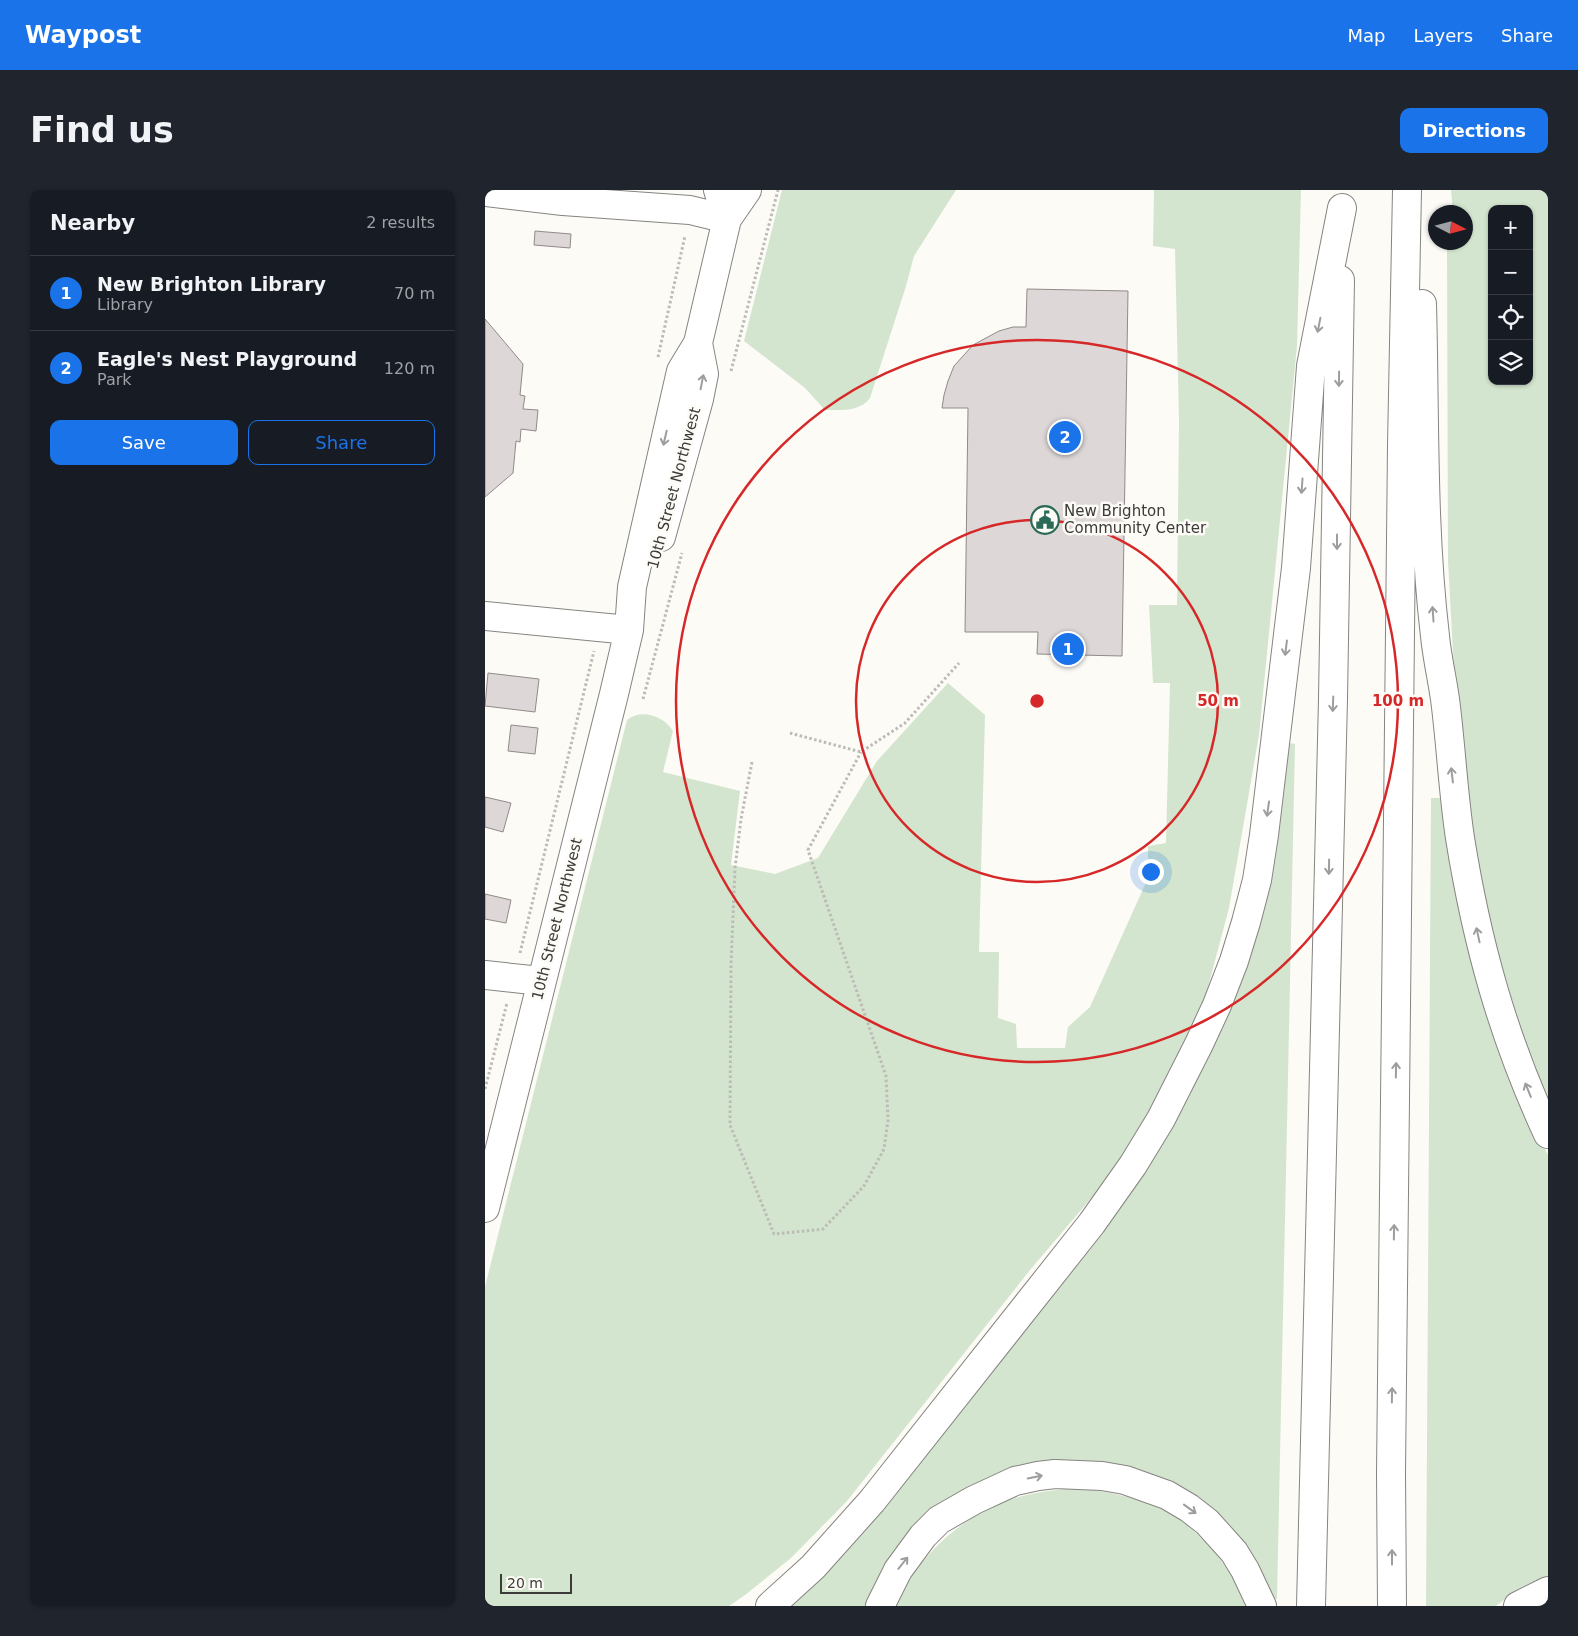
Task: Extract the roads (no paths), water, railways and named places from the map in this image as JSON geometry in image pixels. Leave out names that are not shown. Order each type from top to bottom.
[{"type":"main road","points":[[718,190],[727,219]]},
{"type":"main road","name":"10th Street Northwest","points":[[485,1208],[612,704],[629,630],[632,587],[678,382],[681,371],[698,343],[727,219],[747,190]]},
{"type":"main road","points":[[1392,1606],[1391,1473],[1401,466],[1407,190]]},
{"type":"main road","points":[[1419,190],[1428,545],[1435,636],[1445,699],[1460,836],[1481,949],[1496,1003],[1518,1064],[1548,1134]]},
{"type":"main road","points":[[485,192],[563,195],[690,210],[727,219]]},
{"type":"main road","points":[[769,1606],[813,1567],[872,1501],[1092,1223],[1133,1165],[1161,1119],[1196,1052],[1217,1005],[1235,960],[1246,922],[1257,880],[1264,835],[1295,568],[1311,366],[1342,199]]},
{"type":"main road","points":[[1311,1606],[1334,670],[1342,199]]},
{"type":"main road","points":[[485,616],[629,630]]},
{"type":"main road","points":[[485,975],[541,981]]},
{"type":"main road","points":[[880,1606],[898,1570],[923,1536],[939,1520],[974,1500],[1015,1481],[1055,1474],[1102,1476],[1125,1480],[1167,1494],[1189,1508],[1207,1522],[1234,1552],[1262,1606]]},
{"type":"main road","points":[[1518,1606],[1548,1591]]},
{"type":"place","name":"Eagle's Nest Playground","points":[[1065,437]]},
{"type":"place","name":"New Brighton Community Center","points":[[1045,520]]},
{"type":"place","name":"New Brighton Library","points":[[1068,649]]}]
